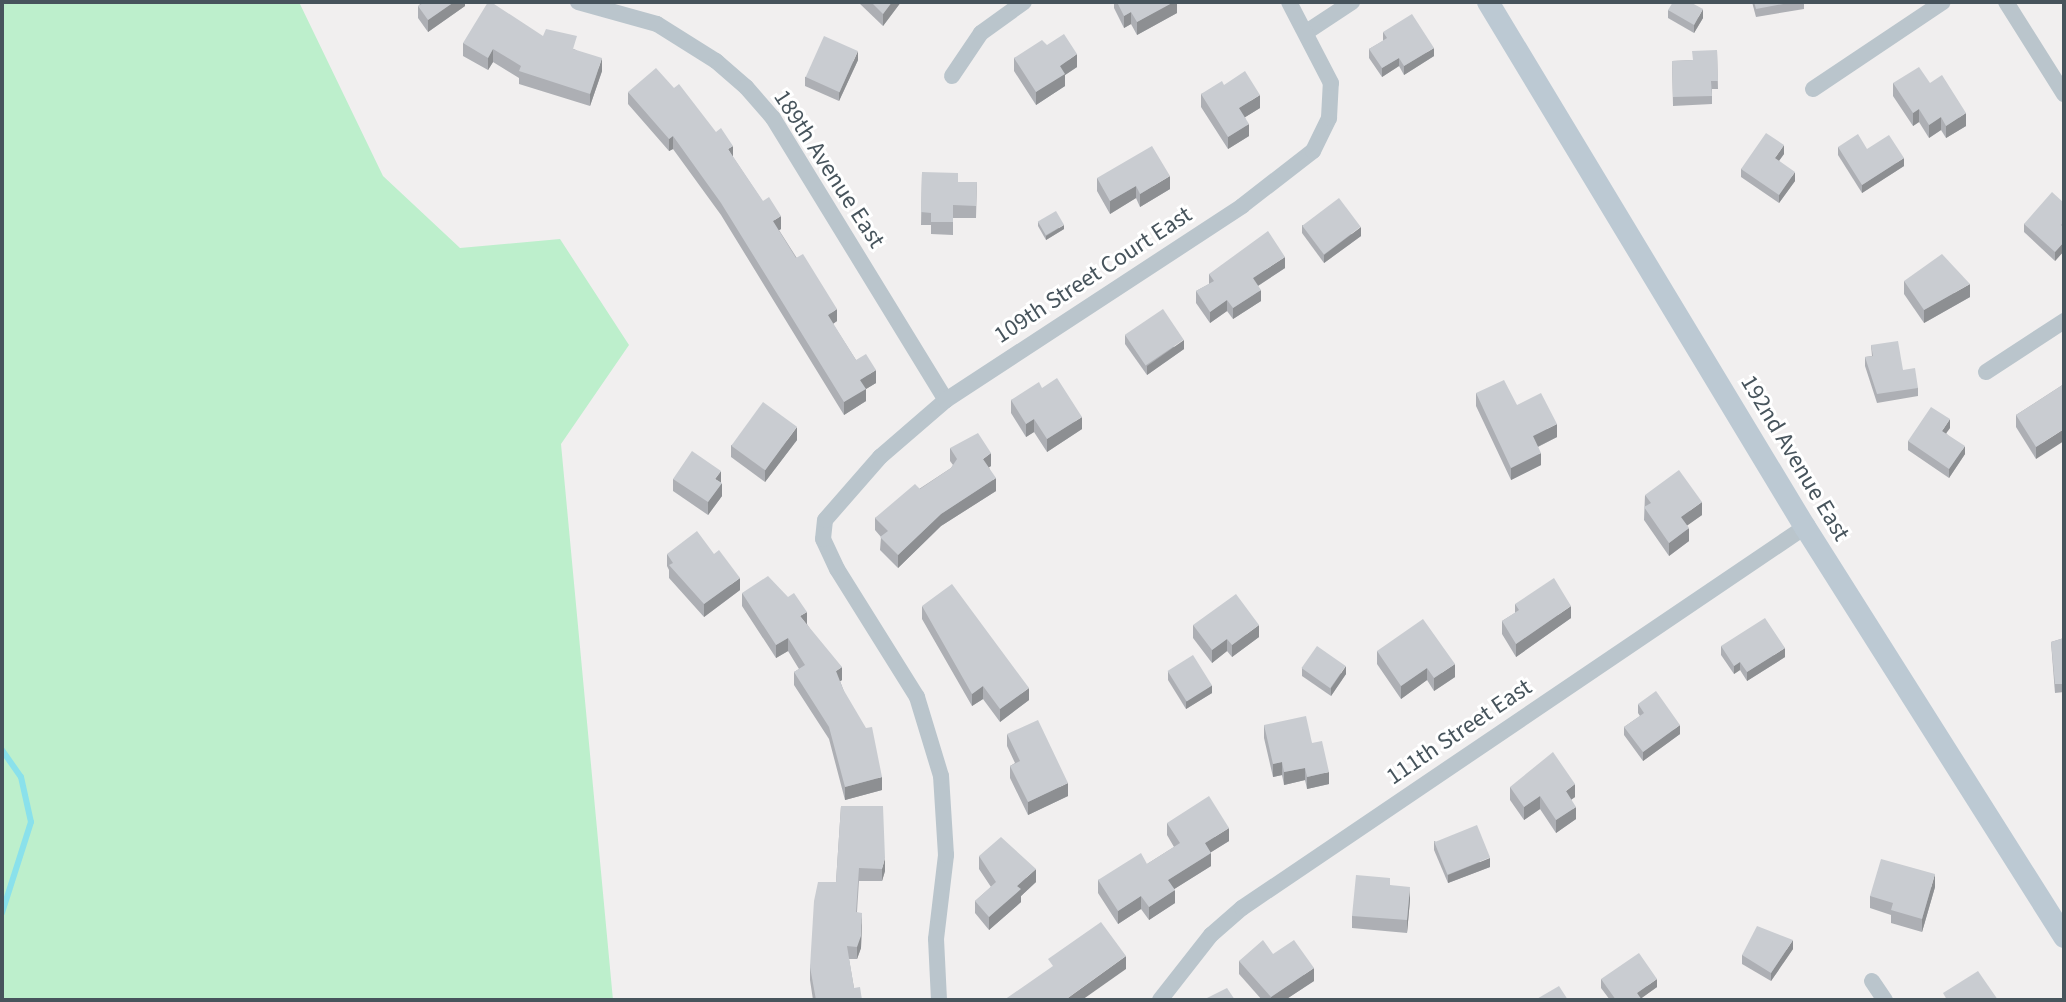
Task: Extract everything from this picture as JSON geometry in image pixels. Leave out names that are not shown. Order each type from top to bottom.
[{"type":"street","name":"189th Avenue East","points":[[578,2],[657,24],[716,61],[746,87],[773,118],[946,400]]},
{"type":"street","points":[[952,76],[981,33],[1024,2]]},
{"type":"street","name":"109th Street Court East","points":[[939,1000],[936,939],[946,820],[931,736],[897,659],[837,569],[823,539],[825,520],[880,457],[946,400],[1301,164],[1324,134],[1332,97],[1308,31],[1289,2]]},
{"type":"street","points":[[1308,31],[1352,2]]},
{"type":"street","name":"192nd Avenue East","points":[[1488,2],[1805,527],[2064,937]]},
{"type":"street","points":[[1813,89],[1943,2]]},
{"type":"street","points":[[2006,2],[2064,94]]},
{"type":"street","points":[[1986,372],[2064,321]]},
{"type":"street","name":"111th Street East","points":[[1160,1000],[1200,947],[1242,908],[1805,527]]},
{"type":"street","points":[[1872,981],[1885,1000]]},
{"type":"green space","points":[[2,2],[299,2],[383,176],[460,248],[560,239],[629,345],[561,444],[613,1000],[2,1000]]},
{"type":"building","points":[[425,2],[454,2],[428,20],[418,6]]},
{"type":"building","points":[[488,2],[543,36],[546,29],[577,36],[573,49],[602,58],[590,94],[519,71],[521,66],[493,49],[488,58],[463,43]]},
{"type":"building","points":[[871,2],[892,2],[883,14]]},
{"type":"building","points":[[1117,2],[1174,2],[1137,22],[1131,12],[1124,16]]},
{"type":"building","points":[[1673,2],[1690,2],[1703,9],[1694,25],[1668,10]]},
{"type":"building","points":[[1754,2],[1794,2],[1756,9]]},
{"type":"building","points":[[1412,14],[1434,48],[1404,66],[1399,58],[1382,68],[1369,49],[1387,38],[1383,32]]},
{"type":"building","points":[[1064,34],[1077,54],[1060,66],[1065,74],[1036,92],[1014,58],[1042,40],[1047,45]]},
{"type":"building","points":[[824,36],[858,51],[839,92],[806,77]]},
{"type":"building","points":[[1717,50],[1718,81],[1711,81],[1712,96],[1673,97],[1672,61],[1693,60],[1692,51]]},
{"type":"building","points":[[1919,67],[1930,83],[1942,75],[1966,113],[1946,126],[1941,117],[1929,125],[1919,109],[1913,113],[1893,83]]},
{"type":"building","points":[[656,68],[674,88],[679,84],[716,132],[721,128],[733,146],[728,149],[763,201],[769,197],[781,216],[773,221],[796,258],[803,254],[837,309],[828,315],[856,360],[866,354],[876,370],[860,380],[866,389],[844,402],[721,203],[673,136],[669,139],[628,92]]},
{"type":"building","points":[[1245,71],[1260,95],[1239,108],[1249,124],[1228,137],[1201,94],[1222,81],[1224,85]]},
{"type":"building","points":[[1766,133],[1784,145],[1775,158],[1795,172],[1779,195],[1741,169]]},
{"type":"building","points":[[1858,134],[1867,149],[1889,135],[1904,158],[1862,185],[1838,147]]},
{"type":"building","points":[[1152,146],[1170,176],[1140,194],[1136,186],[1110,201],[1097,178]]},
{"type":"building","points":[[922,172],[958,173],[958,182],[977,182],[976,206],[953,205],[953,222],[931,222],[931,213],[921,212]]},
{"type":"building","points":[[2052,192],[2064,203],[2064,221],[2061,225],[2064,228],[2064,242],[2055,252],[2024,224]]},
{"type":"building","points":[[1339,198],[1361,227],[1324,254],[1302,226]]},
{"type":"building","points":[[1056,211],[1064,225],[1046,235],[1038,222]]},
{"type":"building","points":[[1268,231],[1285,257],[1253,278],[1261,290],[1233,308],[1227,300],[1210,312],[1196,291],[1214,281],[1209,274]]},
{"type":"building","points":[[1942,254],[1970,284],[1924,310],[1904,281]]},
{"type":"building","points":[[1163,309],[1184,340],[1146,365],[1125,335]]},
{"type":"building","points":[[1898,341],[1903,370],[1915,368],[1918,388],[1877,394],[1865,357],[1873,356],[1871,345]]},
{"type":"building","points":[[1057,378],[1082,417],[1047,439],[1034,419],[1026,424],[1011,400],[1039,382],[1042,388]]},
{"type":"building","points":[[1504,380],[1517,405],[1541,393],[1557,424],[1533,436],[1541,453],[1511,468],[1476,393]]},
{"type":"building","points":[[2064,384],[2064,429],[2036,447],[2016,415]]},
{"type":"building","points":[[763,402],[797,427],[765,470],[731,446]]},
{"type":"building","points":[[1931,407],[1950,419],[1942,431],[1965,446],[1949,469],[1908,441]]},
{"type":"building","points":[[978,433],[991,453],[983,459],[996,478],[941,514],[898,555],[880,537],[888,531],[875,518],[915,484],[920,489],[951,468],[957,459],[950,448]]},
{"type":"building","points":[[692,451],[721,471],[715,479],[722,483],[708,502],[673,479]]},
{"type":"building","points":[[1679,470],[1702,502],[1681,517],[1689,528],[1669,543],[1644,507],[1651,503],[1645,495]]},
{"type":"building","points":[[697,531],[714,554],[719,550],[740,578],[704,604],[669,565],[673,563],[667,554]]},
{"type":"building","points":[[768,576],[788,597],[794,593],[807,612],[800,616],[842,667],[836,671],[843,689],[866,728],[872,727],[882,777],[845,787],[829,727],[794,672],[805,665],[788,638],[776,645],[742,593]]},
{"type":"building","points":[[1554,578],[1571,606],[1516,644],[1502,621],[1519,610],[1515,604]]},
{"type":"building","points":[[952,584],[1029,688],[1000,709],[983,686],[972,694],[922,606]]},
{"type":"building","points":[[1236,594],[1259,625],[1232,645],[1227,639],[1212,650],[1193,625]]},
{"type":"building","points":[[1765,618],[1785,648],[1747,672],[1740,662],[1734,666],[1721,646]]},
{"type":"building","points":[[1423,619],[1455,664],[1434,678],[1427,668],[1401,686],[1377,651]]},
{"type":"building","points":[[2064,638],[2064,684],[2055,684],[2051,642]]},
{"type":"building","points":[[1317,646],[1346,666],[1330,688],[1302,668]]},
{"type":"building","points":[[1193,655],[1212,686],[1187,701],[1168,671]]},
{"type":"building","points":[[1656,691],[1680,725],[1643,752],[1624,727],[1644,713],[1638,704]]},
{"type":"building","points":[[1306,716],[1312,743],[1322,741],[1329,772],[1307,777],[1305,768],[1284,772],[1282,762],[1273,764],[1264,725]]},
{"type":"building","points":[[1038,720],[1068,783],[1028,802],[1010,766],[1020,761],[1007,734]]},
{"type":"building","points":[[1553,752],[1575,784],[1566,791],[1576,807],[1556,820],[1540,796],[1524,807],[1510,787]]},
{"type":"building","points":[[1209,796],[1229,828],[1205,843],[1211,853],[1168,880],[1175,890],[1149,907],[1141,896],[1118,911],[1098,880],[1141,853],[1147,864],[1180,843],[1167,823]]},
{"type":"building","points":[[841,806],[883,806],[885,858],[882,869],[859,868],[856,912],[862,913],[861,936],[857,947],[847,946],[854,988],[860,987],[862,1000],[816,1000],[810,967],[814,901],[818,882],[836,882]]},
{"type":"building","points":[[1477,825],[1490,857],[1447,875],[1434,842]]},
{"type":"building","points":[[1001,837],[1036,869],[1017,886],[1021,889],[989,917],[975,901],[996,882],[979,856]]},
{"type":"building","points":[[1881,859],[1935,874],[1922,919],[1891,910],[1893,903],[1870,896]]},
{"type":"building","points":[[1356,875],[1390,878],[1390,885],[1410,887],[1407,920],[1352,916]]},
{"type":"building","points":[[1101,922],[1126,956],[1065,1000],[1004,1000],[1053,966],[1048,959]]},
{"type":"building","points":[[1757,926],[1793,940],[1771,973],[1742,955]]},
{"type":"building","points":[[1263,940],[1273,954],[1294,940],[1314,968],[1271,997],[1239,961]]},
{"type":"building","points":[[1639,953],[1657,979],[1637,993],[1642,1000],[1616,1000],[1601,979]]},
{"type":"building","points":[[1978,971],[1998,1000],[1947,1000],[1943,993]]},
{"type":"building","points":[[1559,986],[1568,1000],[1535,1000]]},
{"type":"building","points":[[1227,988],[1235,1000],[1203,1000]]},
{"type":"waterway","points":[[2,750],[21,777],[31,822],[2,913]]}]
